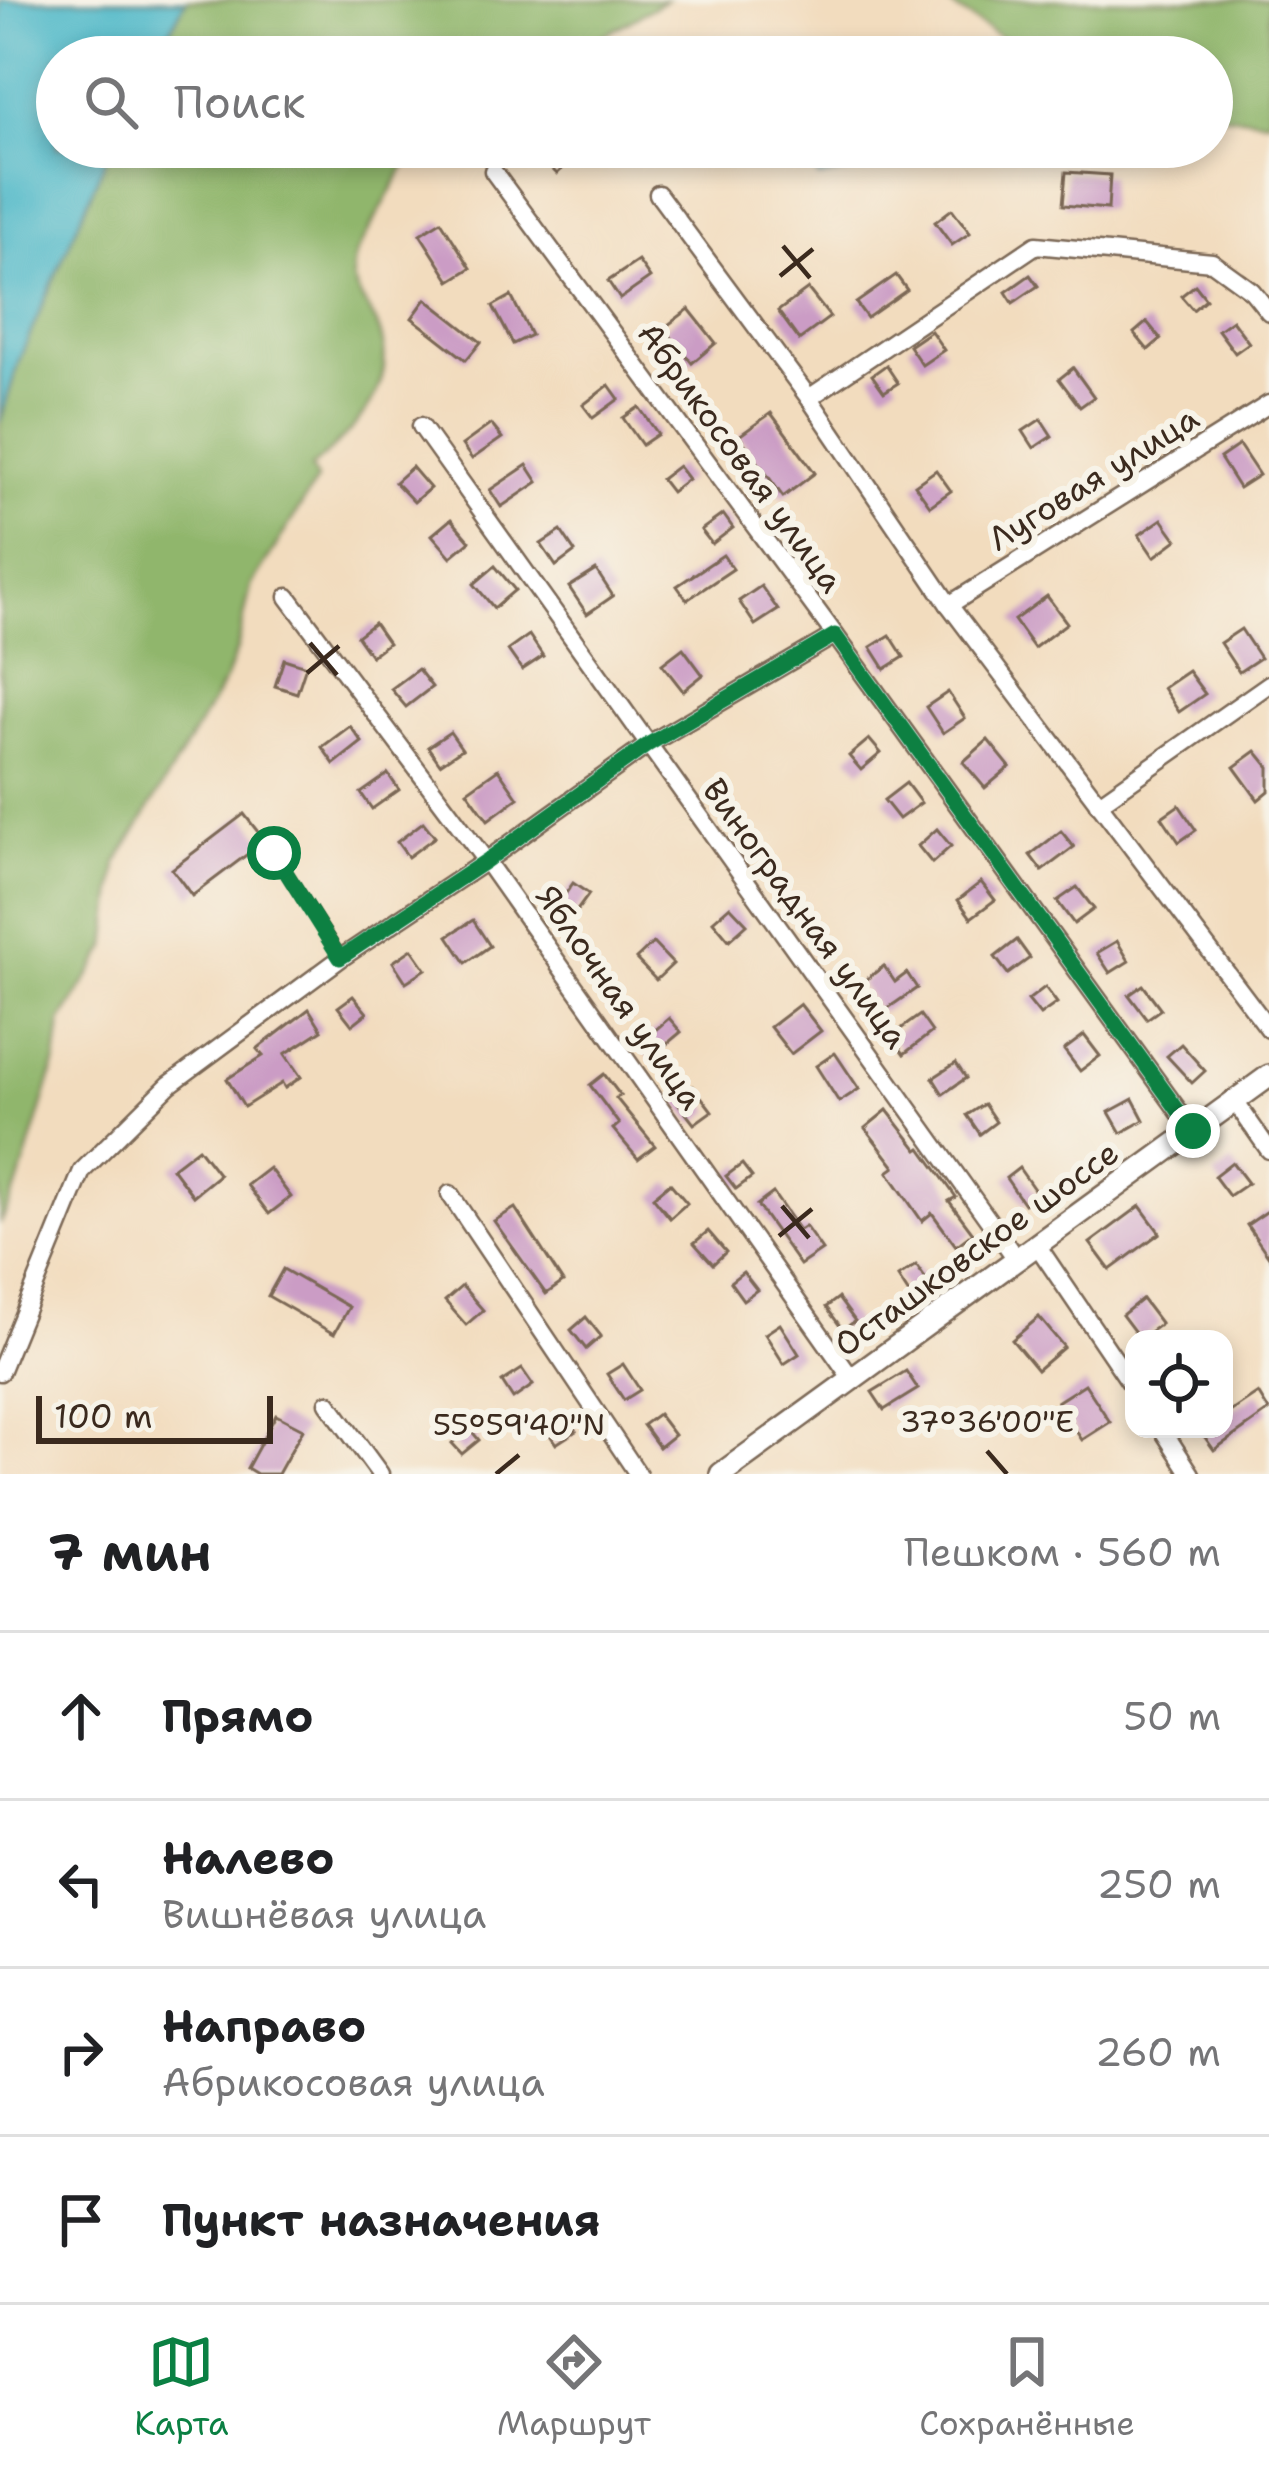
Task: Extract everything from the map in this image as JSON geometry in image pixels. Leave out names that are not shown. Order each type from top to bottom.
[{"type":"street","name":"Абрикосовая улица","points":[[493,171],[1193,1131]]},
{"type":"street","points":[[658,194],[809,398],[949,605],[1269,1029]]},
{"type":"street","points":[[809,398],[1036,244],[1212,262],[1252,291],[1269,312]]},
{"type":"street","name":"Луговая улица","points":[[949,605],[1269,404]]},
{"type":"street","name":"Виноградная улица","points":[[421,426],[1017,1260]]},
{"type":"street","name":"Яблочная улица","points":[[288,597],[486,861],[852,1379]]},
{"type":"street","points":[[0,1372],[82,1171],[169,1085],[340,958],[649,744],[835,635]]},
{"type":"street","points":[[1098,804],[1269,684]]},
{"type":"street","name":"Осташковское шоссе","points":[[721,1474],[1269,1076]]},
{"type":"street","points":[[1234,1100],[1269,1150]]},
{"type":"street","points":[[450,1194],[638,1474]]},
{"type":"street","points":[[1037,1245],[1125,1375]]},
{"type":"street","points":[[328,1403],[380,1474]]},
{"type":"street","points":[[1168,1438],[1191,1474]]},
{"type":"lane","points":[[274,853],[340,958]]},
{"type":"green space","points":[[186,0],[666,0],[603,36],[167,36]]},
{"type":"green space","points":[[942,0],[1269,0],[1269,120],[1233,116],[1233,36],[999,36]]},
{"type":"green space","points":[[102,168],[404,168],[353,266],[354,283],[383,345],[379,386],[357,422],[311,468],[317,480],[251,586],[225,680],[117,863],[107,947],[61,1022],[56,1061],[18,1185],[0,1224],[0,422],[19,360]]},
{"type":"water","points":[[0,0],[186,0],[167,36],[36,36],[36,168],[102,168],[19,360],[0,422]]},
{"type":"water","points":[[812,168],[856,168],[853,171],[819,178]]},
{"type":"building","points":[[1066,172],[1110,175],[1108,209],[1063,205]]},
{"type":"building","points":[[952,209],[970,233],[952,245],[935,222]]},
{"type":"building","points":[[441,221],[471,268],[450,281],[420,234]]},
{"type":"building","points":[[638,261],[650,278],[620,299],[608,281]]},
{"type":"building","points":[[896,275],[907,290],[867,318],[856,303]]},
{"type":"building","points":[[1030,275],[1038,286],[1013,303],[1006,292]]},
{"type":"building","points":[[1195,285],[1206,299],[1193,310],[1181,296]]},
{"type":"building","points":[[808,289],[830,317],[799,340],[778,311]]},
{"type":"building","points":[[511,296],[531,335],[513,344],[493,306]]},
{"type":"building","points":[[426,299],[481,342],[466,360],[412,318]]},
{"type":"building","points":[[689,309],[716,343],[692,363],[664,328]]},
{"type":"building","points":[[1232,320],[1249,343],[1235,353],[1218,330]]},
{"type":"building","points":[[1147,322],[1161,339],[1148,350],[1134,333]]},
{"type":"building","points":[[931,331],[944,350],[922,365],[909,346]]},
{"type":"building","points":[[886,365],[898,383],[884,392],[872,375]]},
{"type":"building","points":[[1073,368],[1094,397],[1080,407],[1059,379]]},
{"type":"building","points":[[609,385],[619,399],[593,418],[583,405]]},
{"type":"building","points":[[639,407],[658,434],[642,445],[623,418]]},
{"type":"building","points":[[771,413],[815,473],[783,497],[739,436]]},
{"type":"building","points":[[1041,419],[1052,436],[1034,448],[1023,431]]},
{"type":"building","points":[[491,424],[502,438],[472,459],[462,445]]},
{"type":"building","points":[[1239,445],[1259,475],[1239,488],[1220,458]]},
{"type":"building","points":[[527,465],[538,482],[501,507],[490,490]]},
{"type":"building","points":[[678,466],[688,479],[671,492],[661,479]]},
{"type":"building","points":[[412,467],[430,488],[414,502],[395,482]]},
{"type":"building","points":[[936,470],[951,491],[930,506],[915,485]]},
{"type":"building","points":[[723,514],[733,528],[712,544],[701,530]]},
{"type":"building","points":[[451,519],[470,541],[451,557],[432,535]]},
{"type":"building","points":[[1162,519],[1177,540],[1154,557],[1139,535]]},
{"type":"building","points":[[561,531],[575,552],[556,566],[541,544]]},
{"type":"building","points":[[723,555],[733,569],[687,600],[677,586]]},
{"type":"building","points":[[495,566],[515,590],[494,608],[474,584]]},
{"type":"building","points":[[596,570],[613,596],[587,614],[569,587]]},
{"type":"building","points":[[761,586],[778,610],[755,625],[739,601]]},
{"type":"building","points":[[1047,596],[1067,623],[1034,648],[1014,620]]},
{"type":"building","points":[[374,623],[388,643],[371,656],[357,636]]},
{"type":"building","points":[[1241,629],[1260,658],[1239,672],[1220,643]]},
{"type":"building","points":[[529,635],[543,656],[522,670],[508,650]]},
{"type":"building","points":[[890,635],[904,657],[885,669],[871,647]]},
{"type":"building","points":[[683,648],[703,675],[683,691],[662,664]]},
{"type":"building","points":[[284,659],[306,666],[297,693],[275,686]]},
{"type":"building","points":[[418,669],[432,687],[406,707],[391,689]]},
{"type":"building","points":[[1188,671],[1205,694],[1179,712],[1163,688]]},
{"type":"building","points":[[948,692],[965,718],[943,733],[926,707]]},
{"type":"building","points":[[350,726],[362,742],[334,764],[322,747]]},
{"type":"building","points":[[450,732],[462,749],[440,764],[428,747]]},
{"type":"building","points":[[869,739],[881,753],[861,770],[849,756]]},
{"type":"building","points":[[988,740],[1010,767],[985,788],[963,762]]},
{"type":"building","points":[[1256,751],[1269,767],[1269,791],[1258,800],[1234,767]]},
{"type":"building","points":[[498,769],[518,798],[488,820],[467,791]]},
{"type":"building","points":[[388,774],[399,790],[372,809],[361,793]]},
{"type":"building","points":[[906,783],[921,803],[899,819],[884,800]]},
{"type":"building","points":[[1179,805],[1196,830],[1179,842],[1162,817]]},
{"type":"building","points":[[244,814],[265,841],[192,896],[172,869]]},
{"type":"building","points":[[423,822],[435,837],[408,857],[397,842]]},
{"type":"building","points":[[937,829],[951,846],[932,863],[918,846]]},
{"type":"building","points":[[1061,831],[1074,847],[1042,871],[1030,855]]},
{"type":"building","points":[[981,882],[995,900],[971,918],[958,900]]},
{"type":"building","points":[[573,883],[589,894],[568,923],[553,912]]},
{"type":"building","points":[[1077,887],[1094,909],[1074,924],[1057,901]]},
{"type":"building","points":[[730,906],[747,924],[729,940],[713,921]]},
{"type":"building","points":[[473,920],[490,946],[466,963],[448,936]]},
{"type":"building","points":[[1017,940],[1030,958],[1008,974],[995,957]]},
{"type":"building","points":[[1117,941],[1129,961],[1110,973],[1097,953]]},
{"type":"building","points":[[653,943],[673,964],[656,980],[636,959]]},
{"type":"building","points":[[412,949],[426,969],[406,982],[393,962]]},
{"type":"building","points":[[884,966],[895,982],[907,973],[917,988],[881,1013],[860,984]]},
{"type":"building","points":[[1143,985],[1161,1009],[1147,1019],[1129,995]]},
{"type":"building","points":[[1045,987],[1057,1003],[1040,1015],[1028,1000]]},
{"type":"building","points":[[353,996],[367,1013],[352,1025],[338,1007]]},
{"type":"building","points":[[800,1004],[821,1031],[791,1054],[770,1027]]},
{"type":"building","points":[[309,1009],[322,1030],[285,1054],[301,1077],[244,1107],[227,1079],[263,1056],[257,1049]]},
{"type":"building","points":[[920,1015],[932,1032],[904,1054],[891,1036]]},
{"type":"building","points":[[669,1018],[681,1032],[650,1058],[638,1045]]},
{"type":"building","points":[[1084,1035],[1100,1056],[1080,1071],[1064,1050]]},
{"type":"building","points":[[1181,1044],[1205,1071],[1192,1083],[1167,1056]]},
{"type":"building","points":[[835,1053],[859,1089],[839,1102],[816,1066]]},
{"type":"building","points":[[956,1063],[966,1078],[943,1094],[933,1078]]},
{"type":"building","points":[[604,1074],[620,1095],[616,1098],[655,1146],[638,1159],[613,1129],[619,1124],[590,1085]]},
{"type":"building","points":[[693,1086],[712,1111],[694,1124],[675,1099]]},
{"type":"building","points":[[1133,1099],[1144,1120],[1121,1133],[1109,1112]]},
{"type":"building","points":[[984,1104],[996,1122],[980,1134],[967,1115]]},
{"type":"building","points":[[887,1110],[956,1197],[949,1201],[973,1233],[956,1246],[932,1213],[922,1221],[888,1172],[895,1167],[865,1128]]},
{"type":"building","points":[[198,1148],[219,1175],[193,1196],[172,1168]]},
{"type":"building","points":[[1232,1162],[1248,1183],[1229,1196],[1214,1176]]},
{"type":"building","points":[[742,1164],[752,1177],[736,1189],[726,1176]]},
{"type":"building","points":[[269,1168],[291,1197],[269,1214],[247,1185]]},
{"type":"building","points":[[1019,1168],[1038,1195],[1024,1204],[1006,1178]]},
{"type":"building","points":[[670,1183],[687,1203],[670,1218],[653,1197]]},
{"type":"building","points":[[773,1193],[799,1230],[805,1226],[822,1250],[800,1265],[757,1205]]},
{"type":"building","points":[[1140,1206],[1160,1233],[1110,1270],[1090,1243]]},
{"type":"building","points":[[515,1208],[563,1282],[546,1294],[494,1221]]},
{"type":"building","points":[[1269,1210],[1269,1257],[1247,1225]]},
{"type":"building","points":[[708,1231],[726,1252],[713,1264],[694,1243]]},
{"type":"building","points":[[916,1265],[929,1284],[911,1297],[898,1277]]},
{"type":"building","points":[[283,1269],[349,1307],[334,1334],[268,1296]]},
{"type":"building","points":[[743,1272],[757,1290],[743,1300],[730,1282]]},
{"type":"building","points":[[462,1286],[483,1310],[466,1325],[445,1301]]},
{"type":"building","points":[[838,1298],[855,1321],[843,1330],[826,1307]]},
{"type":"building","points":[[1142,1299],[1161,1324],[1153,1330],[1133,1330],[1122,1315]]},
{"type":"building","points":[[586,1317],[601,1336],[586,1349],[571,1330]]},
{"type":"building","points":[[1039,1317],[1064,1347],[1037,1370],[1012,1340]]},
{"type":"building","points":[[780,1324],[799,1354],[784,1364],[765,1334]]},
{"type":"building","points":[[623,1364],[640,1390],[624,1400],[607,1374]]},
{"type":"building","points":[[522,1369],[533,1385],[513,1399],[502,1382]]},
{"type":"building","points":[[906,1371],[918,1389],[884,1410],[872,1392]]},
{"type":"building","points":[[1085,1384],[1110,1422],[1082,1440],[1057,1402]]},
{"type":"building","points":[[1258,1393],[1269,1411],[1233,1437],[1233,1410]]},
{"type":"building","points":[[564,1413],[576,1431],[556,1444],[544,1426]]},
{"type":"building","points":[[658,1414],[674,1435],[659,1447],[643,1425]]},
{"type":"building","points":[[276,1415],[303,1429],[278,1474],[257,1474],[247,1468]]},
{"type":"building","points":[[469,1428],[479,1440],[462,1454],[452,1443]]},
{"type":"building","points":[[1205,1438],[1231,1438],[1214,1450]]},
{"type":"route","points":[[274,853],[340,958],[649,744],[835,635],[1193,1131]]}]
